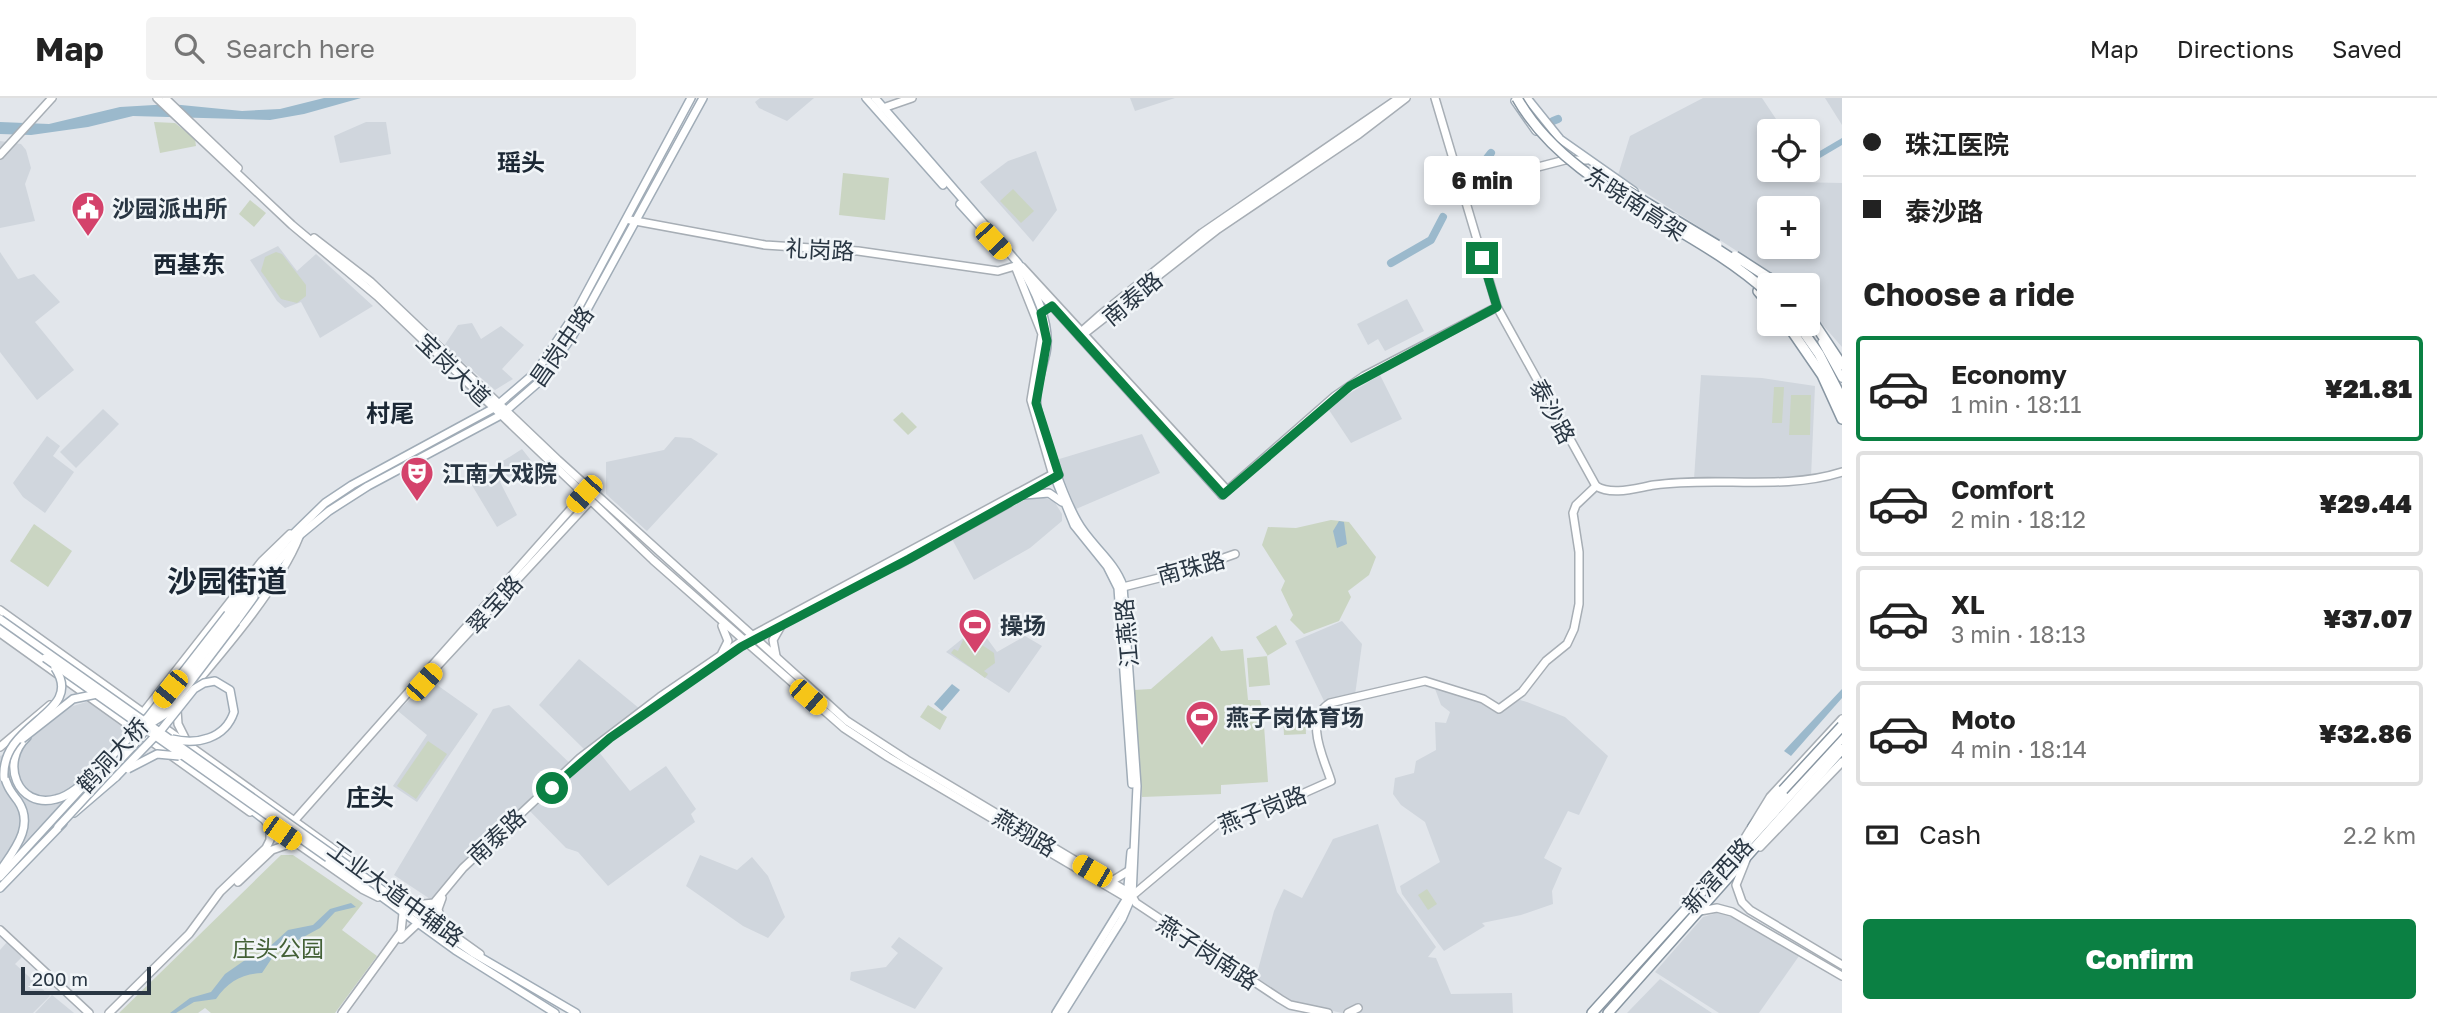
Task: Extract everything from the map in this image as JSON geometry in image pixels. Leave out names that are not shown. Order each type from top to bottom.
[{"type":"highway","name":"东晓南高架","points":[[1515,98],[1541,133],[1568,158],[1698,243],[1757,287]]},
{"type":"highway","name":"东晓南高架","points":[[1525,98],[1562,146],[1757,276]]},
{"type":"highway","points":[[1628,191],[1759,273]]},
{"type":"highway","points":[[1698,243],[1757,291]]},
{"type":"highway","points":[[1820,332],[1842,365]]},
{"type":"highway","points":[[1795,336],[1840,405]]},
{"type":"highway","points":[[1805,336],[1819,354],[1840,405],[1842,419]]},
{"type":"highway","points":[[1814,336],[1842,385]]},
{"type":"highway","points":[[1737,852],[1783,790],[1842,726]]},
{"type":"highway","name":"新滘西路","points":[[1592,1013],[1842,737]]},
{"type":"highway","name":"新滘西路","points":[[1608,1013],[1842,749]]},
{"type":"main road","points":[[0,149],[45,98]]},
{"type":"main road","points":[[29,119],[52,98]]},
{"type":"main road","name":"宝岗大道","points":[[158,98],[296,223],[371,282],[616,525],[744,643]]},
{"type":"main road","name":"宝岗大道","points":[[164,98],[239,172]]},
{"type":"main road","name":"昌岗中路","points":[[298,532],[342,491],[498,406],[536,372],[558,341],[691,98]]},
{"type":"main road","name":"昌岗中路","points":[[298,532],[356,493],[504,413],[540,381],[567,345],[703,98]]},
{"type":"main road","points":[[866,98],[881,110],[1225,493],[1345,389],[1497,307]]},
{"type":"main road","points":[[875,98],[881,110]]},
{"type":"main road","points":[[881,110],[912,98]]},
{"type":"main road","name":"南泰路","points":[[1083,335],[1202,233],[1399,98]]},
{"type":"main road","name":"南泰路","points":[[1083,335],[1201,241],[1406,98]]},
{"type":"main road","name":"泰沙路","points":[[1435,98],[1497,307],[1596,486]]},
{"type":"main road","points":[[1515,98],[1536,131],[1565,160],[1757,287]]},
{"type":"main road","points":[[1525,98],[1560,139],[1587,160],[1757,276]]},
{"type":"main road","points":[[0,155],[12,138]]},
{"type":"main road","points":[[1560,139],[1565,160]]},
{"type":"main road","points":[[1460,187],[1565,160],[1587,160]]},
{"type":"main road","name":"礼岗路","points":[[626,218],[636,223],[678,226],[765,245],[858,251],[998,271],[1019,263]]},
{"type":"main road","points":[[615,238],[621,236],[625,243]]},
{"type":"main road","name":"江燕路","points":[[1019,263],[1041,313],[1047,341],[1036,403],[1055,476],[1077,521],[1115,569],[1121,588],[1136,778],[1129,895],[1122,919],[1063,1013]]},
{"type":"main road","name":"江燕路","points":[[1019,263],[1042,334],[1031,400],[1063,503],[1074,525],[1121,588],[1132,795],[1129,895],[1056,1013]]},
{"type":"main road","points":[[1027,279],[1083,335]]},
{"type":"main road","points":[[1041,313],[1052,306]]},
{"type":"main road","points":[[1815,336],[1842,378]]},
{"type":"main road","name":"宝岗大道","points":[[504,413],[753,638]]},
{"type":"main road","points":[[1596,486],[1614,491],[1695,481],[1817,480],[1842,472]]},
{"type":"main road","name":"南泰路","points":[[753,638],[781,626],[1055,476]]},
{"type":"main road","name":"南泰路","points":[[414,905],[434,902],[463,868],[593,747],[721,655],[1055,476]]},
{"type":"main road","name":"燕子岗路","points":[[1129,895],[1218,823],[1296,797],[1331,781],[1316,726],[1320,713],[1331,703],[1425,681],[1483,699],[1499,709],[1520,695],[1546,661],[1567,644],[1574,629],[1579,604],[1579,565],[1573,513],[1576,505],[1596,486]]},
{"type":"main road","points":[[1024,495],[1049,493],[1063,503]]},
{"type":"main road","name":"翠宝路","points":[[295,820],[588,497]]},
{"type":"main road","points":[[616,525],[621,525],[623,519]]},
{"type":"main road","points":[[629,537],[629,533],[635,531]]},
{"type":"main road","points":[[0,888],[133,746],[267,576],[298,532]]},
{"type":"main road","points":[[131,729],[262,561],[298,532]]},
{"type":"main road","points":[[147,740],[248,619],[290,556],[298,532]]},
{"type":"main road","name":"鹤洞大桥","points":[[0,877],[148,717],[232,618],[298,532]]},
{"type":"main road","name":"南珠路","points":[[1121,588],[1235,554],[1121,588]]},
{"type":"main road","points":[[0,610],[127,699],[144,712],[157,726],[160,732],[167,737],[178,740],[208,739],[232,719],[235,709],[232,694],[215,681],[197,686],[162,729],[158,734],[116,777],[58,827]]},
{"type":"main road","points":[[716,617],[728,640],[721,655]]},
{"type":"main road","points":[[126,715],[144,723],[163,718],[232,618]]},
{"type":"main road","points":[[0,619],[114,700],[157,726],[386,897],[403,914],[512,988],[555,1013]]},
{"type":"main road","points":[[729,629],[734,627],[735,622]]},
{"type":"main road","points":[[0,626],[386,897],[494,966],[576,1013]]},
{"type":"main road","points":[[779,660],[772,645],[781,626]]},
{"type":"main road","points":[[0,633],[131,729],[135,741],[147,740],[254,813],[270,815],[268,801]]},
{"type":"main road","name":"燕翔路","points":[[753,638],[870,738],[1107,884]]},
{"type":"main road","name":"南泰路","points":[[442,925],[439,903],[460,875],[568,773],[623,728],[744,643]]},
{"type":"main road","name":"燕翔路","points":[[744,643],[868,746],[1129,895]]},
{"type":"main road","points":[[54,674],[65,669],[68,657]]},
{"type":"main road","points":[[0,871],[20,840],[24,826],[23,811],[4,778],[4,759],[10,744],[54,706],[60,696],[60,677],[45,658]]},
{"type":"main road","points":[[0,748],[49,706],[82,667]]},
{"type":"main road","points":[[0,748],[78,692]]},
{"type":"main road","points":[[4,778],[5,762],[14,747],[73,699],[92,694],[114,700]]},
{"type":"main road","points":[[127,699],[141,703],[158,695]]},
{"type":"main road","points":[[108,760],[67,794],[50,800],[26,793],[18,785],[12,769],[17,746],[76,699],[95,698],[118,709]]},
{"type":"main road","points":[[179,704],[178,724],[190,744]]},
{"type":"main road","points":[[1737,852],[1770,797],[1842,719]]},
{"type":"main road","name":"工业大道中辅路","points":[[157,726],[190,744],[442,925],[494,966]]},
{"type":"main road","points":[[163,752],[168,743],[174,740],[202,759],[214,762]]},
{"type":"main road","points":[[116,777],[149,757],[164,753],[179,756],[254,813]]},
{"type":"main road","points":[[1842,762],[1784,824],[1747,858],[1736,885],[1744,906],[1842,965]]},
{"type":"main road","name":"工业大道中辅路","points":[[254,813],[362,889],[386,897]]},
{"type":"main road","points":[[108,1013],[189,934],[205,910],[266,848],[270,840],[270,824]]},
{"type":"main road","points":[[205,910],[272,850],[295,842]]},
{"type":"main road","points":[[1107,884],[1130,870]]},
{"type":"main road","name":"燕子岗南路","points":[[1129,895],[1136,904],[1289,1009],[1328,1013]]},
{"type":"main road","points":[[1700,911],[1717,908],[1732,912],[1842,976]]},
{"type":"main road","points":[[345,1013],[401,932],[403,914]]},
{"type":"main road","points":[[345,1013],[410,928],[417,923]]},
{"type":"main road","points":[[0,930],[89,1013]]},
{"type":"main road","points":[[1348,1013],[1358,1008]]},
{"type":"shaded area","points":[[760,98],[814,98],[787,121],[759,108],[755,102]]},
{"type":"shaded area","points":[[1130,98],[1175,98],[1135,111]]},
{"type":"shaded area","points":[[1703,98],[1762,98],[1776,119],[1757,119],[1757,182],[1842,183],[1842,347],[1820,322],[1820,273],[1771,273],[1618,175],[1630,136]]},
{"type":"shaded area","points":[[1825,98],[1842,98],[1842,125]]},
{"type":"shaded area","points":[[366,122],[386,122],[391,154],[340,163],[334,136]]},
{"type":"shaded area","points":[[0,141],[21,144],[26,150],[31,168],[25,184],[35,221],[0,228]]},
{"type":"shaded area","points":[[1036,151],[1057,210],[1033,242],[980,182],[1008,161]]},
{"type":"shaded area","points":[[278,246],[297,271],[316,254],[373,306],[320,338],[301,302],[285,308],[277,301],[250,260]]},
{"type":"shaded area","points":[[0,252],[18,279],[34,274],[60,302],[35,322],[74,370],[37,400],[0,352]]},
{"type":"shaded area","points":[[1407,299],[1424,331],[1385,351],[1378,339],[1368,345],[1357,324]]},
{"type":"shaded area","points":[[472,323],[481,339],[501,326],[524,345],[502,369],[513,379],[495,390],[444,346],[458,325]]},
{"type":"shaded area","points":[[1380,375],[1402,419],[1351,443],[1327,407]]},
{"type":"shaded area","points":[[1701,375],[1762,378],[1815,386],[1811,477],[1694,479]]},
{"type":"shaded area","points":[[103,409],[119,424],[76,468],[60,452]]},
{"type":"shaded area","points":[[1142,434],[1160,473],[1076,509],[1056,460]]},
{"type":"shaded area","points":[[47,436],[60,446],[53,456],[74,472],[45,513],[23,497],[13,483]]},
{"type":"shaded area","points":[[675,437],[691,438],[718,454],[647,531],[606,494],[606,462],[664,450]]},
{"type":"shaded area","points":[[522,449],[533,463],[500,482],[517,515],[497,527],[470,482]]},
{"type":"shaded area","points":[[1038,496],[1054,501],[1062,514],[1062,521],[1030,548],[974,580],[952,539],[1028,498]]},
{"type":"shaded area","points":[[1342,621],[1362,644],[1355,695],[1325,703],[1295,641]]},
{"type":"shaded area","points":[[978,626],[997,652],[1025,636],[1042,646],[1009,693],[946,652]]},
{"type":"shaded area","points":[[579,659],[640,709],[585,750],[539,705]]},
{"type":"shaded area","points":[[430,680],[478,714],[417,802],[393,786],[427,735],[398,711]]},
{"type":"shaded area","points":[[1434,686],[1468,696],[1497,712],[1520,700],[1565,717],[1608,756],[1579,815],[1568,811],[1544,858],[1562,868],[1552,891],[1553,904],[1521,915],[1482,923],[1485,926],[1444,951],[1402,894],[1400,886],[1440,862],[1425,822],[1401,805],[1393,794],[1395,778],[1414,773],[1416,761],[1436,750],[1435,722],[1446,723],[1450,712],[1441,705]]},
{"type":"shaded area","points":[[86,702],[96,703],[132,729],[0,868],[0,756],[17,749],[70,707]]},
{"type":"shaded area","points":[[509,705],[578,771],[599,752],[630,791],[666,766],[696,809],[691,814],[695,822],[608,886],[578,852],[566,848],[524,805],[461,863],[433,901],[394,875],[493,709]]},
{"type":"shaded area","points":[[1378,824],[1397,892],[1436,947],[1428,957],[1436,958],[1451,994],[1512,993],[1513,1013],[1342,1013],[1292,1002],[1256,977],[1274,911],[1284,889],[1302,898],[1333,839]]},
{"type":"shaded area","points":[[700,855],[737,870],[752,857],[768,876],[785,917],[768,938],[743,926],[686,886]]},
{"type":"shaded area","points":[[1717,913],[1734,918],[1799,956],[1759,1013],[1719,1013],[1655,972],[1703,917]]},
{"type":"shaded area","points":[[899,937],[943,968],[915,1009],[850,980],[851,972],[886,967],[898,953],[891,947]]},
{"type":"shaded area","points":[[7,942],[22,957],[15,964],[50,996],[33,1013],[0,1013],[0,950]]},
{"type":"shaded area","points":[[1660,979],[1712,1013],[1627,1013]]},
{"type":"shaded area","points":[[52,995],[74,1013],[35,1013]]},
{"type":"green space","points":[[154,122],[175,123],[195,139],[196,146],[160,153]]},
{"type":"green space","points":[[843,173],[889,178],[885,220],[839,215]]},
{"type":"green space","points":[[1013,189],[1034,211],[1021,223],[1000,201]]},
{"type":"green space","points":[[250,200],[266,213],[254,227],[239,214]]},
{"type":"green space","points":[[276,252],[282,254],[306,285],[306,296],[297,303],[281,299],[261,271],[265,257]]},
{"type":"green space","points":[[1774,387],[1784,387],[1782,423],[1772,423]]},
{"type":"green space","points":[[1791,395],[1811,395],[1810,435],[1789,435]]},
{"type":"green space","points":[[902,412],[917,427],[908,435],[893,420]]},
{"type":"green space","points":[[1331,520],[1349,522],[1376,557],[1369,575],[1348,591],[1351,597],[1339,621],[1304,634],[1290,620],[1293,615],[1281,590],[1285,581],[1262,545],[1268,527],[1296,528]]},
{"type":"green space","points":[[34,524],[72,551],[48,587],[10,561]]},
{"type":"green space","points":[[1276,625],[1287,644],[1268,656],[1256,637]]},
{"type":"green space","name":"燕子岗体育场","points":[[1212,636],[1221,651],[1243,649],[1248,700],[1260,700],[1263,711],[1268,782],[1221,785],[1221,794],[1142,797],[1134,690],[1151,689]]},
{"type":"green space","name":"操场","points":[[970,637],[994,653],[995,663],[984,671],[988,674],[985,678],[951,653],[954,649],[958,651],[964,638]]},
{"type":"green space","points":[[1267,656],[1270,685],[1249,687],[1247,658]]},
{"type":"green space","points":[[928,705],[947,717],[940,730],[920,717]]},
{"type":"green space","points":[[1305,714],[1306,734],[1284,735],[1283,716]]},
{"type":"green space","points":[[428,741],[447,754],[416,799],[397,786]]},
{"type":"green space","name":"庄头公园","points":[[281,855],[293,855],[363,903],[342,930],[377,956],[335,1013],[211,1013],[205,1008],[198,1013],[119,1013]]},
{"type":"green space","points":[[1427,889],[1437,904],[1428,910],[1418,895]]},
{"type":"water","points":[[324,98],[361,98],[304,114],[270,120],[133,116],[88,127],[31,135],[0,134],[0,122],[49,124],[120,107],[171,104],[242,111],[280,109]]},
{"type":"water","points":[[1842,138],[1842,145],[1820,158],[1820,151]]},
{"type":"water","points":[[1339,521],[1344,522],[1347,544],[1337,548],[1333,531]]},
{"type":"water","points":[[952,684],[960,690],[942,711],[934,704]]},
{"type":"water","points":[[1842,689],[1842,698],[1791,756],[1784,751]]},
{"type":"water","points":[[351,903],[356,907],[335,912],[320,928],[276,952],[262,973],[236,980],[216,999],[194,1002],[176,1013],[170,1013],[190,998],[211,992],[225,974],[248,958],[255,960],[288,930],[313,925],[330,909]]},
{"type":"waterway","points":[[1553,121],[1558,119]]},
{"type":"waterway","points":[[1470,180],[1491,153]]},
{"type":"waterway","points":[[1391,263],[1431,240],[1443,217]]},
{"type":"place","name":"沙园派出所","points":[[88,238]]},
{"type":"place","name":"江南大戏院","points":[[417,503]]},
{"type":"place","name":"操场","points":[[975,655]]},
{"type":"place","name":"燕子岗体育场","points":[[1202,747]]},
{"type":"district","name":"瑶头","points":[[521,161]]},
{"type":"district","name":"西基东","points":[[189,263]]},
{"type":"district","name":"村尾","points":[[390,412]]},
{"type":"district","name":"沙园街道","points":[[227,581]]},
{"type":"district","name":"庄头","points":[[370,796]]},
{"type":"route","points":[[552,788],[591,752],[741,647],[909,559],[1059,475],[1036,403],[1047,341],[1041,313],[1048,306],[1052,306],[1223,495],[1328,401],[1364,376],[1497,307],[1482,258]]}]
